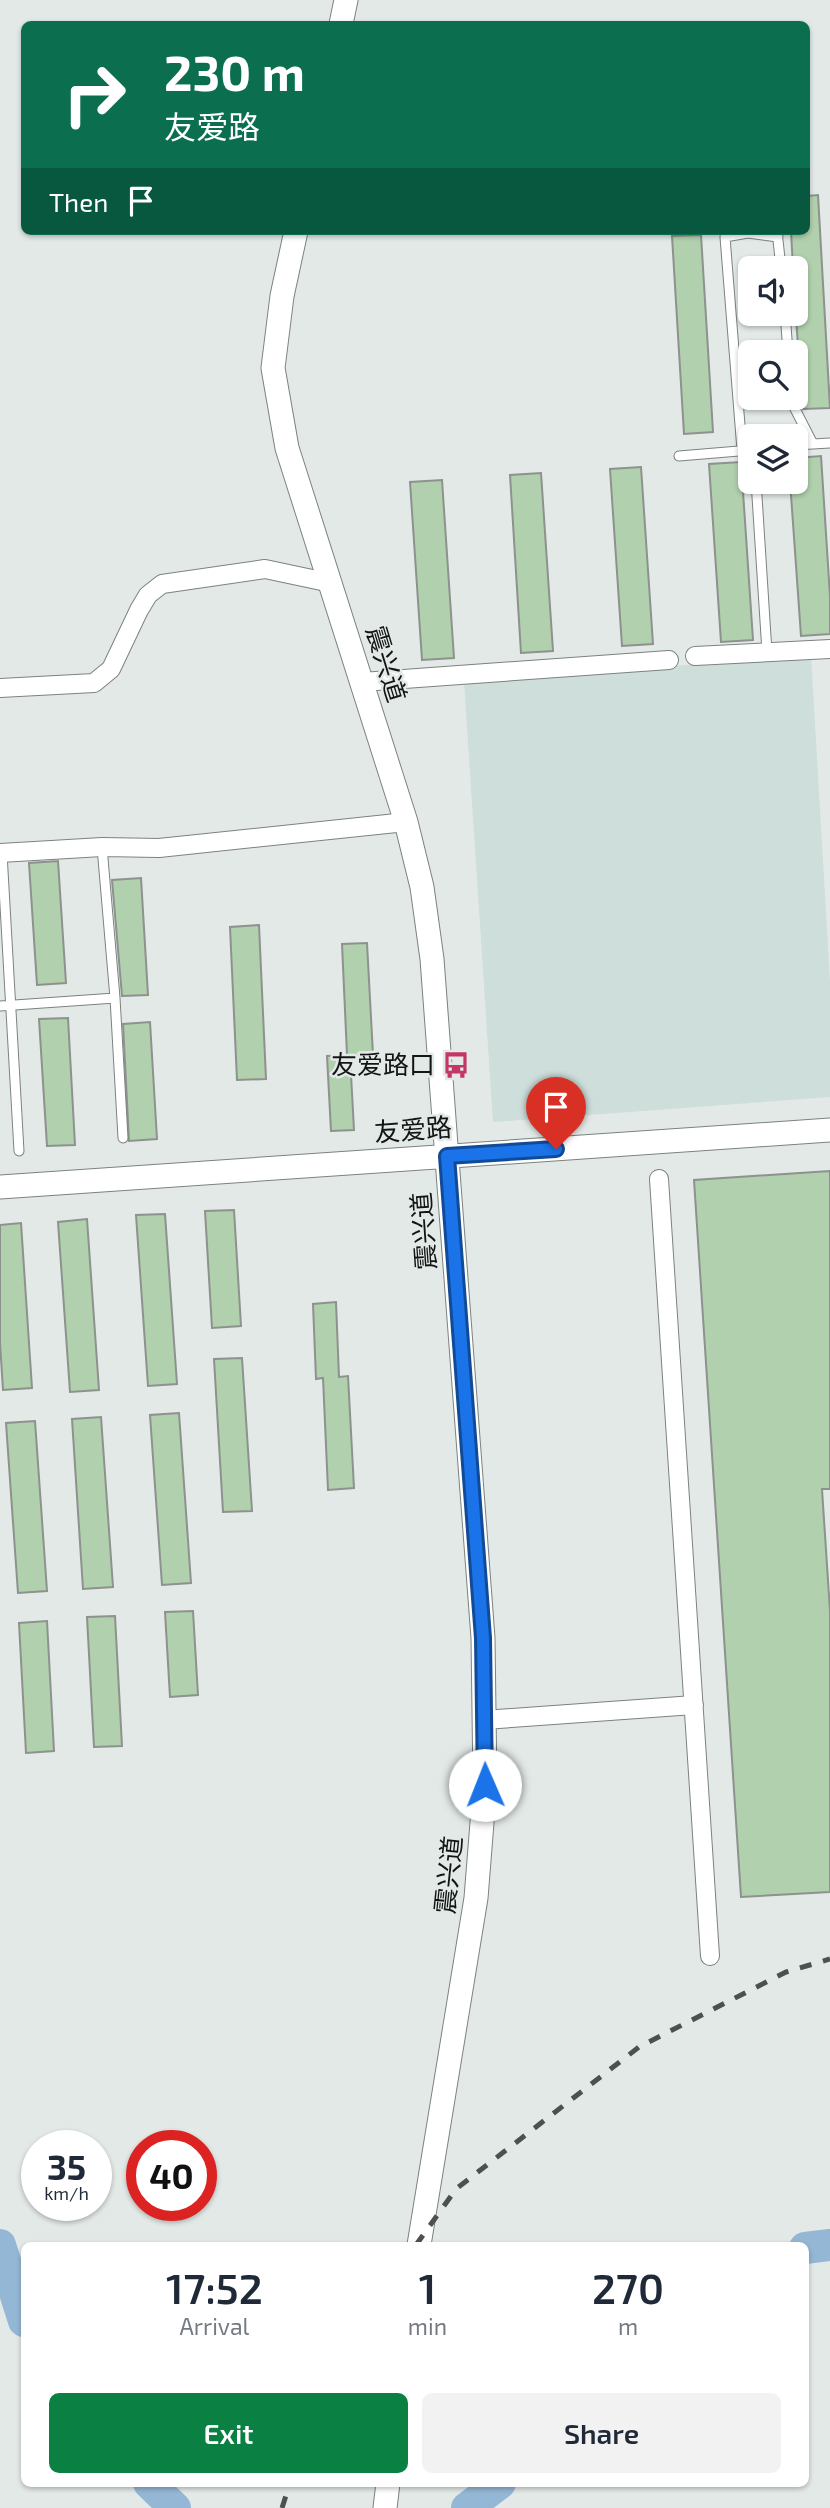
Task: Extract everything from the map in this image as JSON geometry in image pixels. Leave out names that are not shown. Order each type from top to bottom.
[{"type":"street","points":[[342,21],[346,0]]},
{"type":"street","name":"震兴道","points":[[295,235],[282,296],[273,368],[287,448],[406,822],[422,887],[432,959],[483,1638],[485,1785],[476,1898],[419,2242]]},
{"type":"street","points":[[0,688],[94,683],[111,669],[139,610],[148,595],[162,584],[265,569],[331,583]]},
{"type":"street","points":[[695,656],[830,649]]},
{"type":"street","points":[[362,682],[669,660]]},
{"type":"street","points":[[1,853],[102,847],[159,848],[406,822]]},
{"type":"street","name":"友爱路","points":[[0,1187],[830,1130]]},
{"type":"street","points":[[659,1179],[710,1956]]},
{"type":"street","points":[[484,1720],[694,1704]]},
{"type":"street","points":[[385,2508],[388,2487]]},
{"type":"lane","points":[[736,235],[725,237],[744,424]]},
{"type":"lane","points":[[778,235],[779,256]]},
{"type":"lane","points":[[796,410],[813,444]]},
{"type":"lane","points":[[808,444],[830,443]]},
{"type":"lane","points":[[678,456],[738,451]]},
{"type":"lane","points":[[757,494],[767,652]]},
{"type":"lane","points":[[102,847],[123,1138]]},
{"type":"lane","points":[[1,853],[19,1151]]},
{"type":"lane","points":[[0,1006],[115,998]]},
{"type":"shaded area","points":[[811,656],[830,981],[830,1097],[493,1122],[464,681]]},
{"type":"building","points":[[818,195],[830,408],[808,409],[808,340],[798,340],[797,326],[808,326],[808,256],[792,256],[791,235],[810,235],[810,196]]},
{"type":"building","points":[[701,235],[713,432],[684,434],[672,236]]},
{"type":"building","points":[[821,456],[830,634],[801,636],[791,494],[808,494],[808,457]]},
{"type":"building","points":[[738,462],[738,494],[743,494],[753,640],[721,642],[709,464]]},
{"type":"building","points":[[641,467],[653,644],[622,646],[610,469]]},
{"type":"building","points":[[541,473],[553,651],[521,653],[510,475]]},
{"type":"building","points":[[442,480],[454,658],[422,660],[410,482]]},
{"type":"building","points":[[58,861],[66,983],[37,985],[29,863]]},
{"type":"building","points":[[141,878],[148,995],[122,996],[112,880]]},
{"type":"building","points":[[259,925],[266,1079],[237,1080],[230,927]]},
{"type":"building","points":[[367,943],[373,1055],[350,1056],[354,1130],[331,1131],[327,1056],[347,1055],[342,944]]},
{"type":"building","points":[[68,1018],[75,1145],[47,1146],[39,1019]]},
{"type":"building","points":[[150,1022],[157,1139],[129,1141],[123,1024]]},
{"type":"building","points":[[830,1171],[830,1489],[822,1489],[830,1611],[830,1892],[741,1897],[694,1180]]},
{"type":"building","points":[[234,1210],[241,1326],[212,1328],[205,1211]]},
{"type":"building","points":[[165,1214],[177,1384],[148,1386],[136,1215]]},
{"type":"building","points":[[87,1219],[99,1390],[70,1392],[58,1222]]},
{"type":"building","points":[[21,1223],[32,1388],[3,1390],[0,1343],[0,1225]]},
{"type":"building","points":[[336,1302],[339,1377],[348,1376],[354,1488],[328,1490],[323,1378],[316,1379],[313,1304]]},
{"type":"building","points":[[242,1358],[252,1511],[223,1512],[214,1359]]},
{"type":"building","points":[[179,1413],[191,1583],[162,1585],[150,1415]]},
{"type":"building","points":[[101,1417],[113,1587],[83,1589],[72,1419]]},
{"type":"building","points":[[35,1421],[47,1591],[18,1593],[6,1423]]},
{"type":"building","points":[[193,1611],[198,1695],[170,1697],[165,1612]]},
{"type":"building","points":[[115,1616],[122,1746],[94,1747],[87,1617]]},
{"type":"building","points":[[47,1621],[54,1751],[26,1753],[19,1623]]},
{"type":"waterway","points":[[0,2245],[21,2312]]},
{"type":"waterway","points":[[809,2248],[830,2245]]},
{"type":"waterway","points":[[153,2487],[175,2508]]},
{"type":"waterway","points":[[467,2508],[495,2487]]},
{"type":"railway","points":[[418,2242],[456,2189],[639,2047],[786,1972],[830,1959]]},
{"type":"railway","points":[[282,2508],[289,2487]]},
{"type":"place","name":"友爱路口","points":[[456,1065]]},
{"type":"route","points":[[485,1785],[483,1638],[447,1156],[556,1149]]}]
